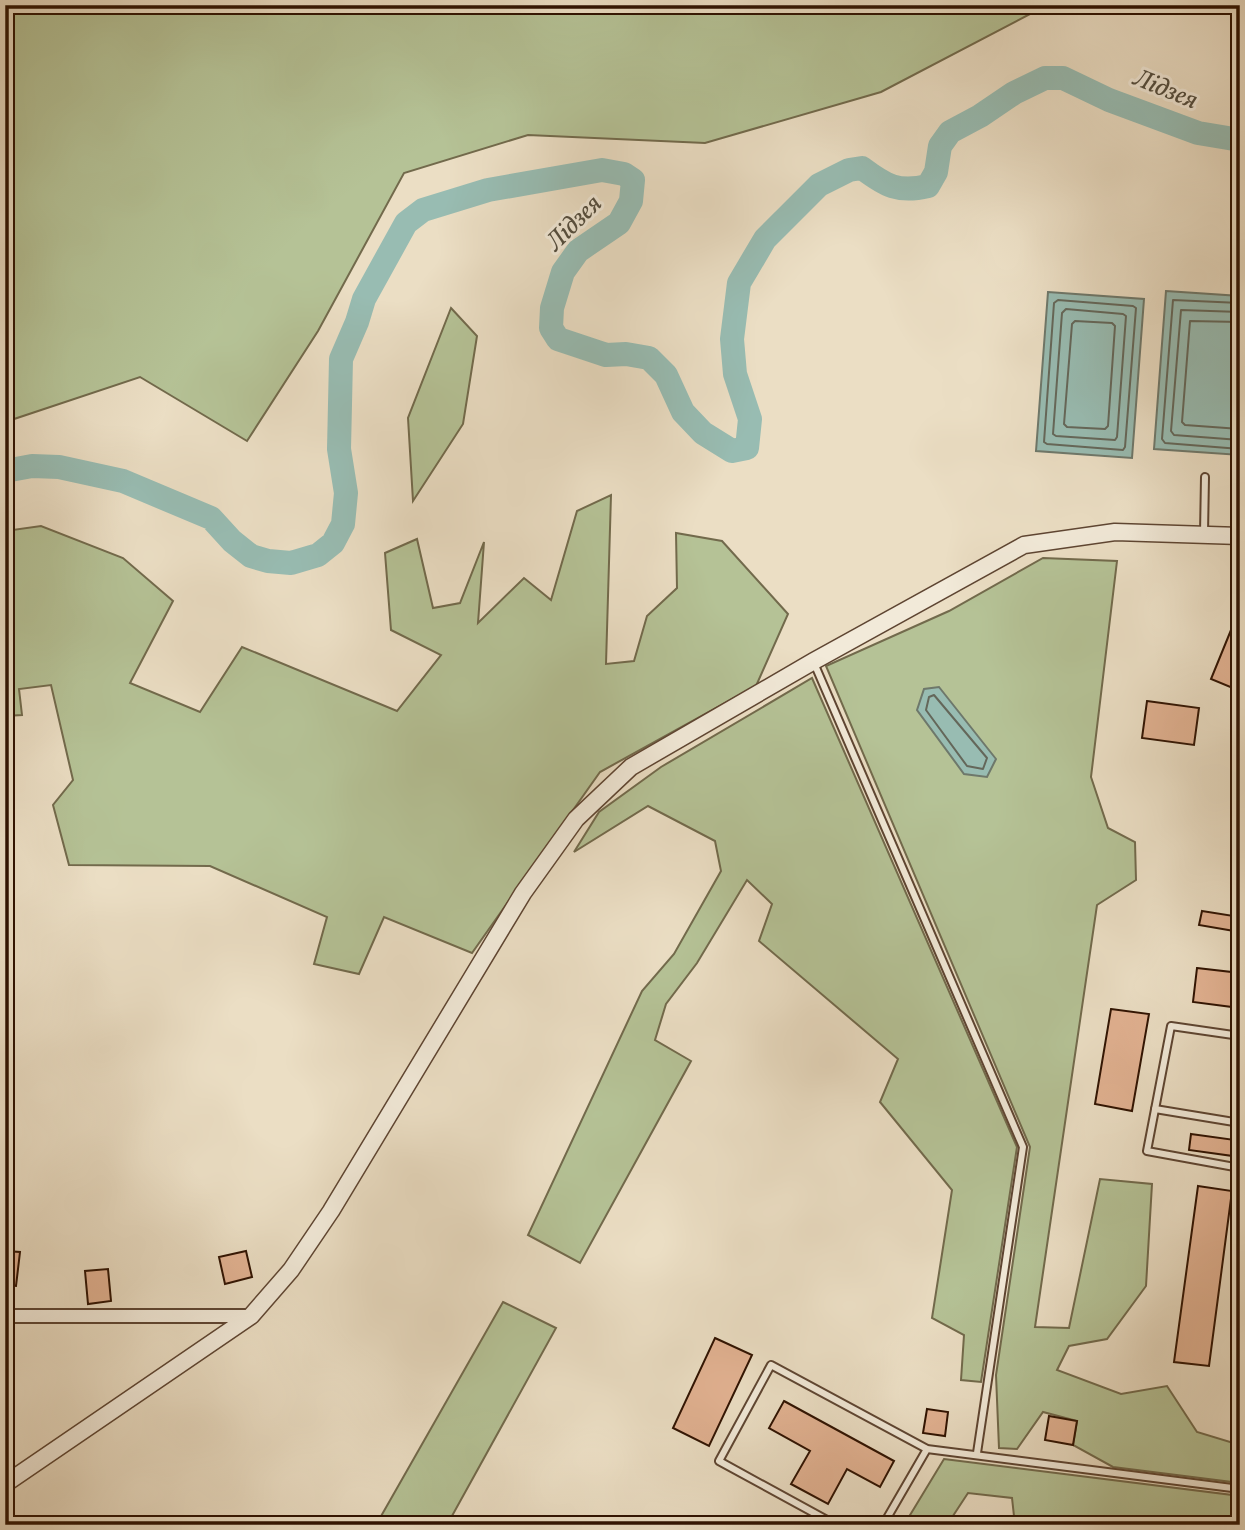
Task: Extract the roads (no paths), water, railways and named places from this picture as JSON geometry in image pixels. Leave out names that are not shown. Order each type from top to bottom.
[{"type":"street","points":[[5,1484],[251,1316],[291,1270],[324,1221],[523,893],[576,819],[631,767],[814,661],[1024,545],[1115,532],[1240,536]]},
{"type":"street","points":[[5,1314],[251,1316]]},
{"type":"lane","points":[[1204,535],[1205,477]]},
{"type":"lane","points":[[814,661],[1023,1147],[977,1453]]},
{"type":"lane","points":[[1240,1037],[1171,1026],[1147,1151],[1240,1168]]},
{"type":"lane","points":[[1155,1110],[1240,1123]]},
{"type":"lane","points":[[836,1525],[719,1461],[771,1365],[927,1449],[977,1453],[1240,1489]]},
{"type":"lane","points":[[883,1525],[927,1449]]},
{"type":"water","points":[[1166,291],[1240,296],[1240,455],[1154,449]]},
{"type":"water","points":[[1048,292],[1144,299],[1132,458],[1036,451]]},
{"type":"water","points":[[939,687],[996,759],[987,777],[964,774],[917,710],[924,689]]},
{"type":"waterway","name":"Лідзея","points":[[5,471],[32,466],[59,467],[123,481],[211,518],[232,541],[251,556],[291,563],[318,555],[333,543],[343,524],[346,493],[339,449],[341,359],[364,299],[406,223],[423,210],[488,190],[602,170],[624,174],[633,180],[631,201],[619,223],[578,251],[563,272],[552,308],[551,328],[558,339],[606,355],[626,354],[649,358],[666,375],[683,412],[703,433],[732,451],[747,448],[750,419],[735,374],[732,339],[739,283],[765,239],[819,185],[849,170],[862,168],[878,179],[900,188],[928,186],[936,172],[940,146],[950,132],[1014,93],[1045,78],[1063,78],[1109,100],[1198,133],[1240,140]]}]
